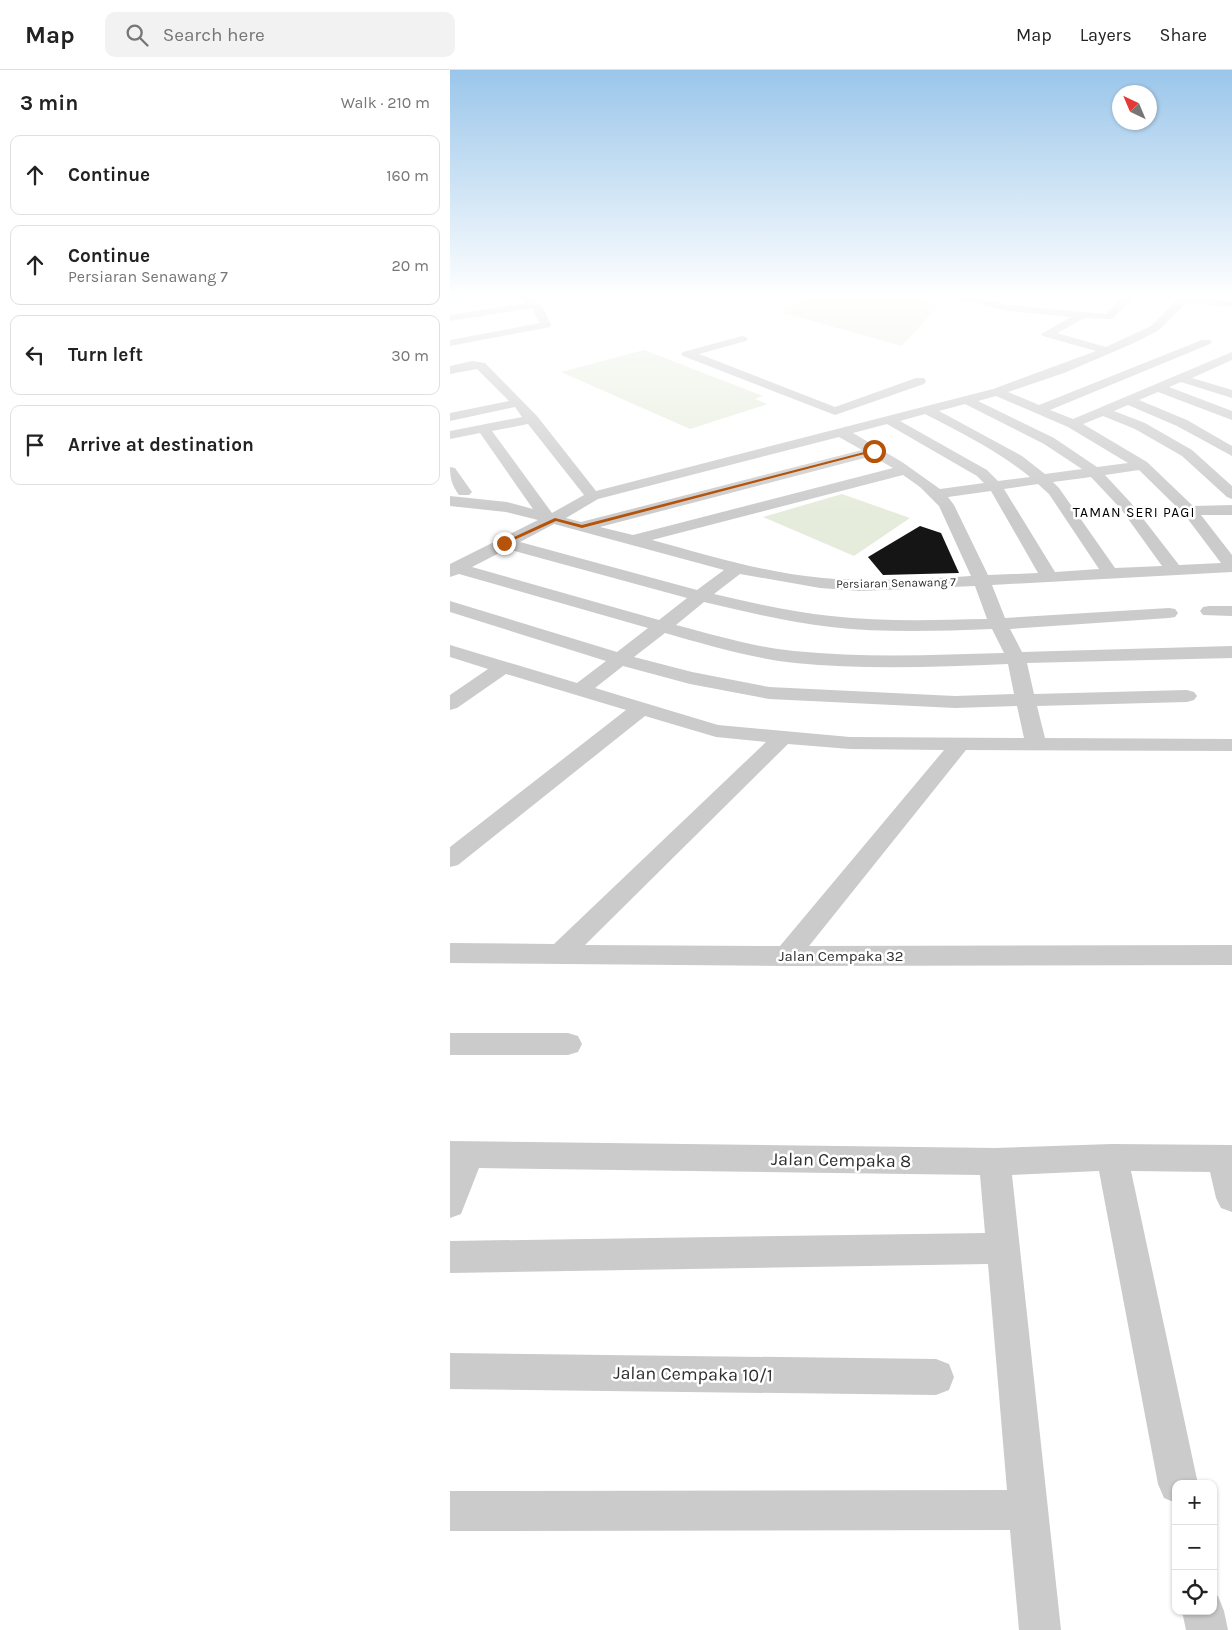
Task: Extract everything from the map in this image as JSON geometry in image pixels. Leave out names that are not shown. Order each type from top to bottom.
[{"type":"street","points":[[481,368],[518,403],[593,496]]},
{"type":"street","points":[[723,368],[868,425]]},
{"type":"street","points":[[453,570],[593,496],[997,392],[1062,368]]},
{"type":"street","points":[[1042,409],[1156,368]]},
{"type":"street","points":[[1073,424],[1205,368]]},
{"type":"street","points":[[475,380],[492,377]]},
{"type":"street","points":[[1181,378],[1228,389]]},
{"type":"street","points":[[835,411],[920,381]]},
{"type":"street","points":[[1159,388],[1232,416]]},
{"type":"street","points":[[486,393],[505,390]]},
{"type":"street","points":[[997,392],[1042,409],[1073,424],[1142,464],[1189,512],[1217,536],[1232,567]]},
{"type":"street","points":[[967,400],[1056,445],[1094,472],[1131,512],[1174,570]]},
{"type":"street","points":[[1129,401],[1182,423],[1232,452]]},
{"type":"street","points":[[450,417],[518,403]]},
{"type":"street","points":[[927,410],[1017,459],[1042,480],[1054,491],[1110,573]]},
{"type":"street","points":[[1103,411],[1140,426],[1187,453],[1232,494]]},
{"type":"street","points":[[450,435],[532,420]]},
{"type":"street","points":[[889,420],[982,474],[995,486],[1050,578]]},
{"type":"street","points":[[484,428],[550,518]]},
{"type":"street","points":[[841,432],[874,451],[939,494],[946,505],[982,581],[999,625],[1016,658],[1036,744]]},
{"type":"street","points":[[582,526],[874,451]]},
{"type":"street","points":[[729,461],[756,482]]},
{"type":"street","points":[[939,494],[1142,464]]},
{"type":"street","points":[[632,540],[904,470]]},
{"type":"street","points":[[450,471],[464,492]]},
{"type":"street","name":"Persiaran Senawang 7","points":[[450,501],[507,507],[737,568],[820,583],[860,586],[1050,578],[1232,567]]},
{"type":"street","points":[[1189,512],[1232,510]]},
{"type":"street","points":[[504,543],[701,596],[761,610],[820,620],[884,625],[999,625],[1169,613]]},
{"type":"street","points":[[580,690],[737,568]]},
{"type":"street","points":[[453,570],[724,644],[793,656],[856,661],[931,661],[1232,652]]},
{"type":"street","points":[[450,606],[620,659],[690,678],[769,693],[955,702],[1187,696]]},
{"type":"street","points":[[1209,611],[1232,611]]},
{"type":"street","points":[[450,650],[502,668],[716,731],[850,743],[1232,746]]},
{"type":"street","points":[[450,704],[502,668]]},
{"type":"street","points":[[450,859],[641,708]]},
{"type":"street","points":[[561,954],[783,737]]},
{"type":"street","points":[[787,956],[960,744]]},
{"type":"street","name":"Jalan Cempaka 32","points":[[450,953],[787,956],[1232,955]]},
{"type":"street","points":[[450,1044],[568,1044]]},
{"type":"street","points":[[450,1204],[459,1154]]},
{"type":"street","name":"Jalan Cempaka 8","points":[[459,1154],[995,1162],[1112,1157],[1227,1159]]},
{"type":"street","points":[[1112,1157],[1177,1480]]},
{"type":"street","points":[[1227,1159],[1232,1198]]},
{"type":"street","points":[[995,1162],[1040,1630]]},
{"type":"street","points":[[450,1257],[1003,1248]]},
{"type":"street","name":"Jalan Cempaka 10/1","points":[[450,1371],[936,1377]]},
{"type":"street","points":[[450,1511],[1028,1510]]},
{"type":"street","points":[[1204,1615],[1207,1630]]},
{"type":"green space","points":[[577,368],[690,368],[763,396],[755,399],[768,404],[690,429],[561,372]]},
{"type":"green space","points":[[842,494],[910,518],[854,556],[763,517]]},
{"type":"building","points":[[920,526],[941,533],[959,573],[883,575],[868,557]]},
{"type":"district","name":"TAMAN SERI PAGI","points":[[1134,512]]},
{"type":"route","points":[[504,543],[555,519],[582,526],[874,451]]}]
